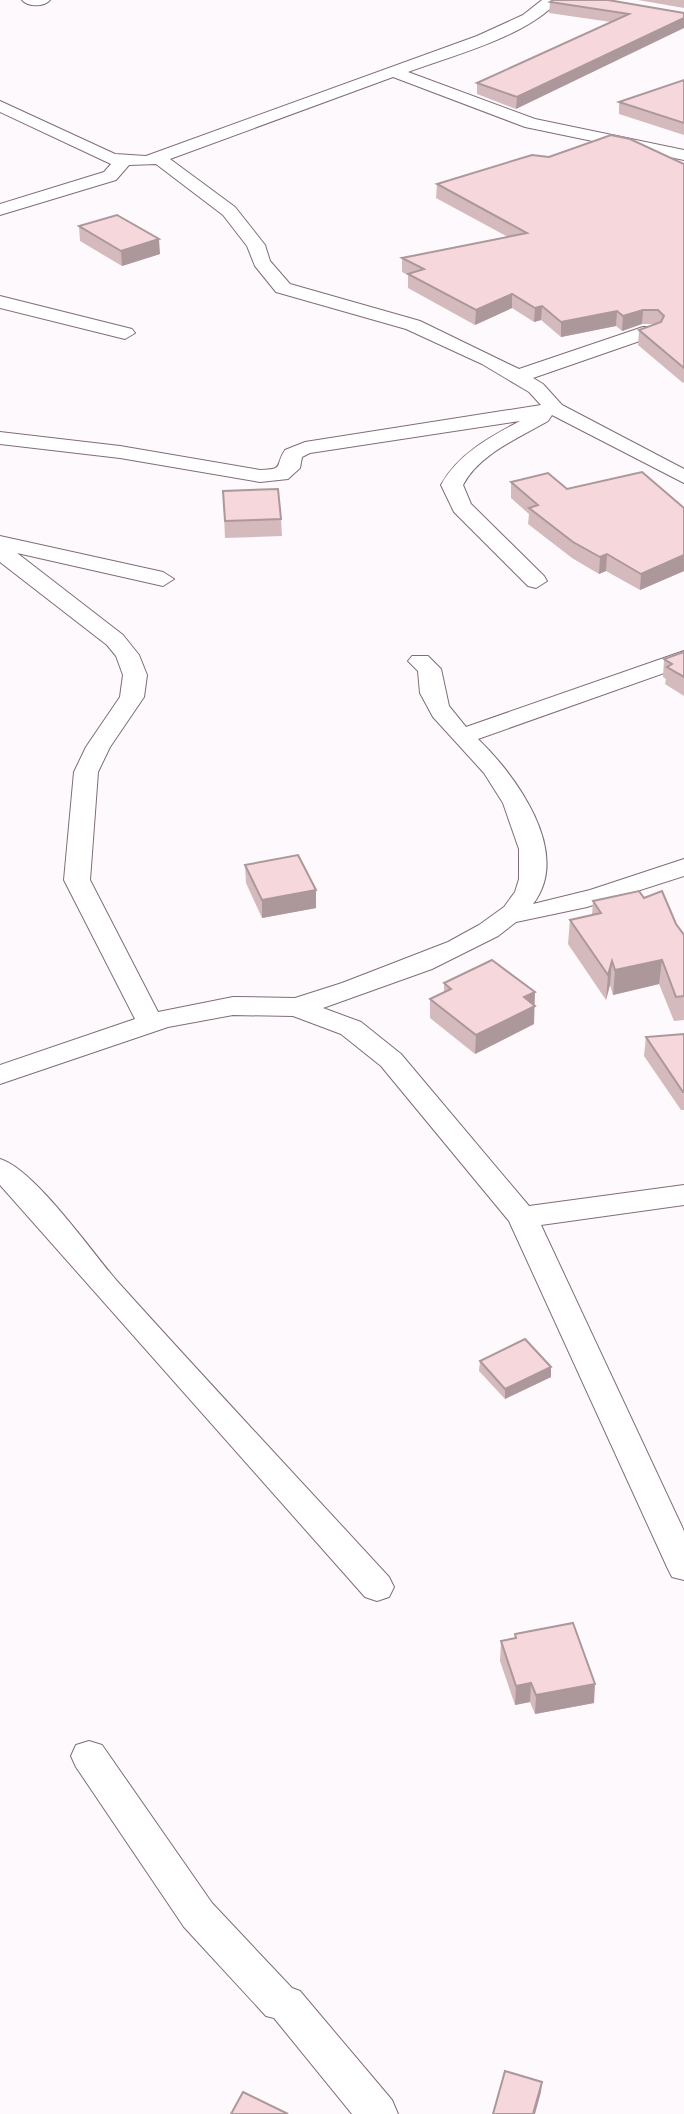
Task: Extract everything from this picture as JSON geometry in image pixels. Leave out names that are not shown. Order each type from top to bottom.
[{"type":"street","points":[[30,0],[42,0]]},
{"type":"street","points":[[0,106],[103,155],[123,161],[160,159],[516,24],[551,0]]},
{"type":"street","points":[[394,72],[531,123],[681,152]]},
{"type":"street","points":[[581,149],[607,139]]},
{"type":"street","points":[[160,159],[229,211],[256,245],[261,262],[283,288],[413,325],[519,376],[555,409],[684,477]]},
{"type":"street","points":[[0,210],[110,176],[123,161]]},
{"type":"street","points":[[0,302],[125,333]]},
{"type":"street","points":[[519,376],[650,331]]},
{"type":"street","points":[[0,438],[120,452],[260,476],[281,475],[290,468],[292,454],[305,448],[555,409]]},
{"type":"street","points":[[536,581],[462,507],[452,485],[454,477],[477,457],[555,409]]},
{"type":"street","points":[[0,543],[163,579]]},
{"type":"street","points":[[0,551],[115,640],[127,655],[135,675],[132,697],[98,747],[86,772],[77,880],[151,1024]]},
{"type":"street","points":[[462,736],[684,658]]},
{"type":"street","points":[[420,661],[429,669],[432,691],[441,712],[503,780],[520,811],[532,852],[533,876],[528,893],[513,915]]},
{"type":"street","points":[[0,1075],[151,1024],[233,1006],[296,1007],[381,981],[431,960],[513,915],[549,910],[616,892],[684,867]]},
{"type":"street","points":[[296,1007],[351,1028],[391,1060],[522,1217],[684,1567]]},
{"type":"street","points":[[0,1169],[21,1187],[105,1287],[377,1587]]},
{"type":"street","points":[[522,1217],[684,1195]]},
{"type":"street","points":[[89,1756],[198,1915],[280,2003],[286,2004],[378,2114]]},
{"type":"building","points":[[608,0],[684,13],[684,18],[517,97],[477,83],[629,14],[550,2]]},
{"type":"building","points":[[684,80],[684,123],[619,102]]},
{"type":"building","points":[[611,135],[630,139],[684,164],[684,368],[639,330],[661,322],[664,316],[658,310],[643,310],[623,316],[617,311],[561,322],[542,306],[535,308],[512,294],[476,310],[408,274],[424,269],[402,258],[527,233],[437,184],[532,155],[549,157]]},
{"type":"building","points":[[117,215],[159,239],[121,251],[79,226]]},
{"type":"building","points":[[642,472],[684,508],[684,555],[641,574],[607,554],[600,557],[573,542],[529,508],[538,505],[511,482],[548,473],[567,489]]},
{"type":"building","points":[[278,489],[281,519],[225,521],[223,491]]},
{"type":"building","points":[[684,652],[684,677],[667,667],[672,664],[664,659]]},
{"type":"building","points":[[298,855],[316,890],[262,900],[245,865]]},
{"type":"building","points":[[639,891],[644,898],[662,891],[684,935],[684,996],[676,997],[662,960],[615,970],[612,961],[608,975],[570,920],[601,913],[593,901]]},
{"type":"building","points":[[492,960],[535,992],[524,997],[535,1006],[476,1035],[430,999],[451,989],[444,983]]},
{"type":"building","points":[[684,1034],[684,1092],[683,1092],[646,1037]]},
{"type":"building","points":[[525,1339],[551,1367],[505,1389],[480,1361]]},
{"type":"building","points":[[573,1623],[595,1684],[536,1695],[531,1683],[516,1686],[501,1641],[516,1638],[515,1634]]},
{"type":"building","points":[[505,2071],[542,2082],[533,2114],[493,2114]]},
{"type":"building","points":[[243,2092],[288,2114],[231,2114]]}]
